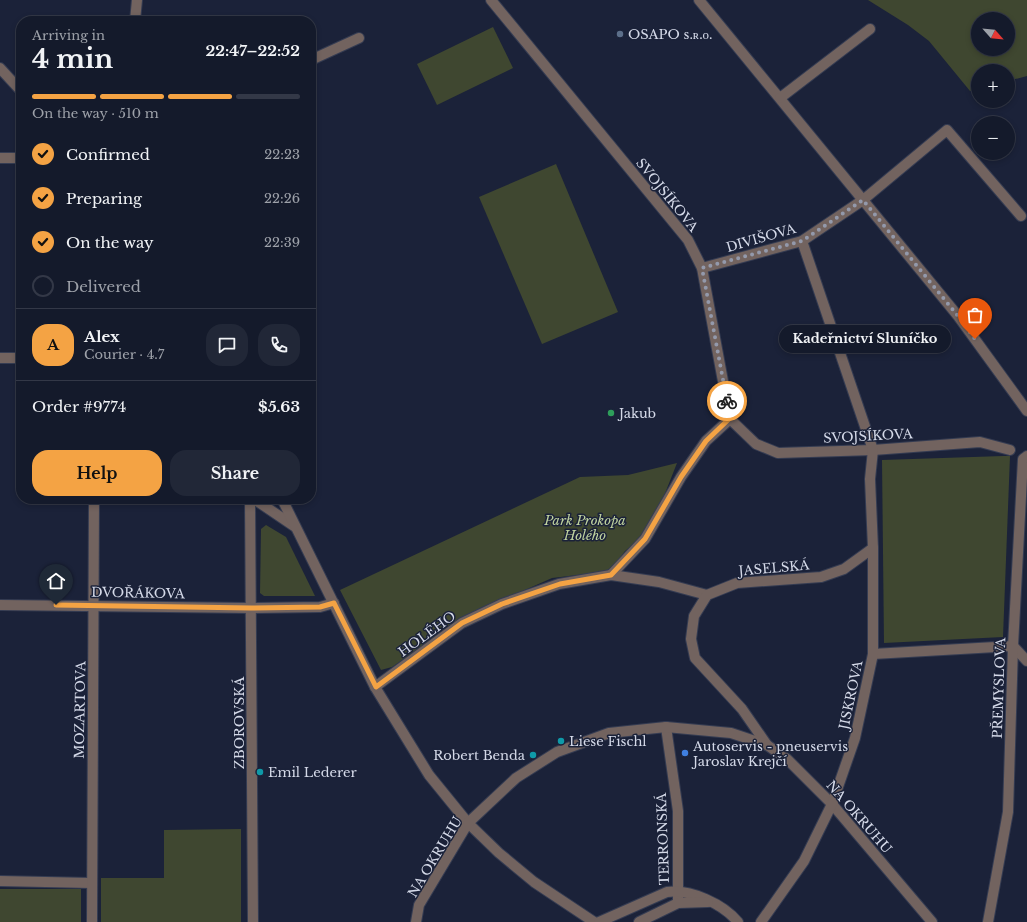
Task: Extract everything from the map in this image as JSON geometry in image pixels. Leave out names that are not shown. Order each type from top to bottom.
[{"type":"street","points":[[135,16],[137,0]]},
{"type":"street","name":"SVOJSÍKOVA","points":[[491,0],[688,240],[702,268],[730,418],[756,444],[778,453],[873,450],[980,442],[1010,450]]},
{"type":"street","points":[[699,0],[958,316],[1027,411]]},
{"type":"street","points":[[780,98],[870,29]]},
{"type":"street","points":[[316,58],[359,38]]},
{"type":"street","points":[[0,68],[16,85]]},
{"type":"street","name":"DIVIŠOVA","points":[[702,268],[802,241],[863,200],[947,130],[1021,216]]},
{"type":"street","points":[[0,158],[16,158]]},
{"type":"street","points":[[802,241],[873,450]]},
{"type":"street","points":[[0,358],[16,358]]},
{"type":"street","points":[[611,575],[645,539],[681,477],[706,441],[730,418]]},
{"type":"street","name":"JISKROVA","points":[[761,922],[804,861],[832,804],[855,738],[873,654],[873,548],[870,479],[873,450]]},
{"type":"street","name":"PŘEMYSLOVA","points":[[988,922],[1008,812],[1013,646],[1023,458],[1027,456]]},
{"type":"street","name":"MOZARTOVA","points":[[92,922],[94,504]]},
{"type":"street","name":"ZBOROVSKÁ","points":[[250,504],[253,922]]},
{"type":"street","points":[[262,504],[295,526]]},
{"type":"street","points":[[284,504],[376,687],[429,775],[468,823],[500,853],[534,882],[594,922]]},
{"type":"street","name":"JASELSKÁ","points":[[707,595],[737,583],[821,577],[844,569],[873,548]]},
{"type":"street","name":"HOLÉHO","points":[[376,687],[462,623],[502,604],[560,584],[611,575],[659,582],[707,595]]},
{"type":"street","points":[[707,595],[694,616],[691,639],[695,658],[742,709],[767,744]]},
{"type":"street","points":[[251,608],[320,607],[334,603]]},
{"type":"street","name":"DVOŘÁKOVA","points":[[0,605],[251,608]]},
{"type":"street","points":[[873,654],[1013,646],[1027,661]]},
{"type":"street","name":"NA OKRUHU","points":[[416,922],[420,905],[468,823],[516,778],[557,752],[609,733],[666,727],[731,733],[767,744],[787,759],[832,804],[932,922]]},
{"type":"street","name":"TERRONSKÁ","points":[[666,727],[678,812],[678,903]]},
{"type":"street","points":[[0,881],[91,883]]},
{"type":"street","points":[[599,922],[667,892],[677,891],[693,894],[711,902],[733,916],[738,922]]},
{"type":"street","points":[[639,922],[678,903],[711,902]]},
{"type":"green space","points":[[868,0],[1027,0],[1027,76],[1015,79],[1015,64],[971,64],[970,91],[929,41],[908,25]]},
{"type":"green space","points":[[493,27],[513,68],[437,105],[417,64]]},
{"type":"green space","points":[[556,164],[618,312],[542,344],[479,197]]},
{"type":"green space","points":[[1010,456],[1003,637],[884,643],[882,460]]},
{"type":"green space","name":"Park Prokopa Holého","points":[[677,463],[664,496],[646,534],[625,551],[612,569],[603,572],[552,578],[471,614],[392,667],[381,670],[340,590],[580,477],[628,475]]},
{"type":"green space","points":[[266,525],[286,537],[315,596],[264,596],[260,593],[261,529]]},
{"type":"green space","points":[[241,829],[241,922],[101,922],[101,878],[164,878],[164,830]]},
{"type":"green space","points":[[0,889],[81,889],[81,922],[0,922]]},
{"type":"way so far","points":[[727,401],[702,268],[802,241],[863,200],[975,339]]},
{"type":"place","name":"OSAPO s.ʀ.ᴏ.","points":[[620,34]]},
{"type":"place","name":"Kadeřnictví Sluníčko","points":[[975,339]]},
{"type":"place","name":"Jakub","points":[[611,413]]},
{"type":"place","name":"Liese Fischl","points":[[561,741]]},
{"type":"place","name":"Autoservis - pneuservis Jaroslav Krejčí","points":[[685,753]]},
{"type":"place","name":"Robert Benda","points":[[533,755]]},
{"type":"place","name":"Emil Lederer","points":[[260,772]]},
{"type":"route","points":[[56,605],[251,608],[320,607],[334,603],[376,687],[462,623],[502,604],[560,584],[611,575],[645,539],[681,477],[706,441],[730,418],[727,401]]}]
